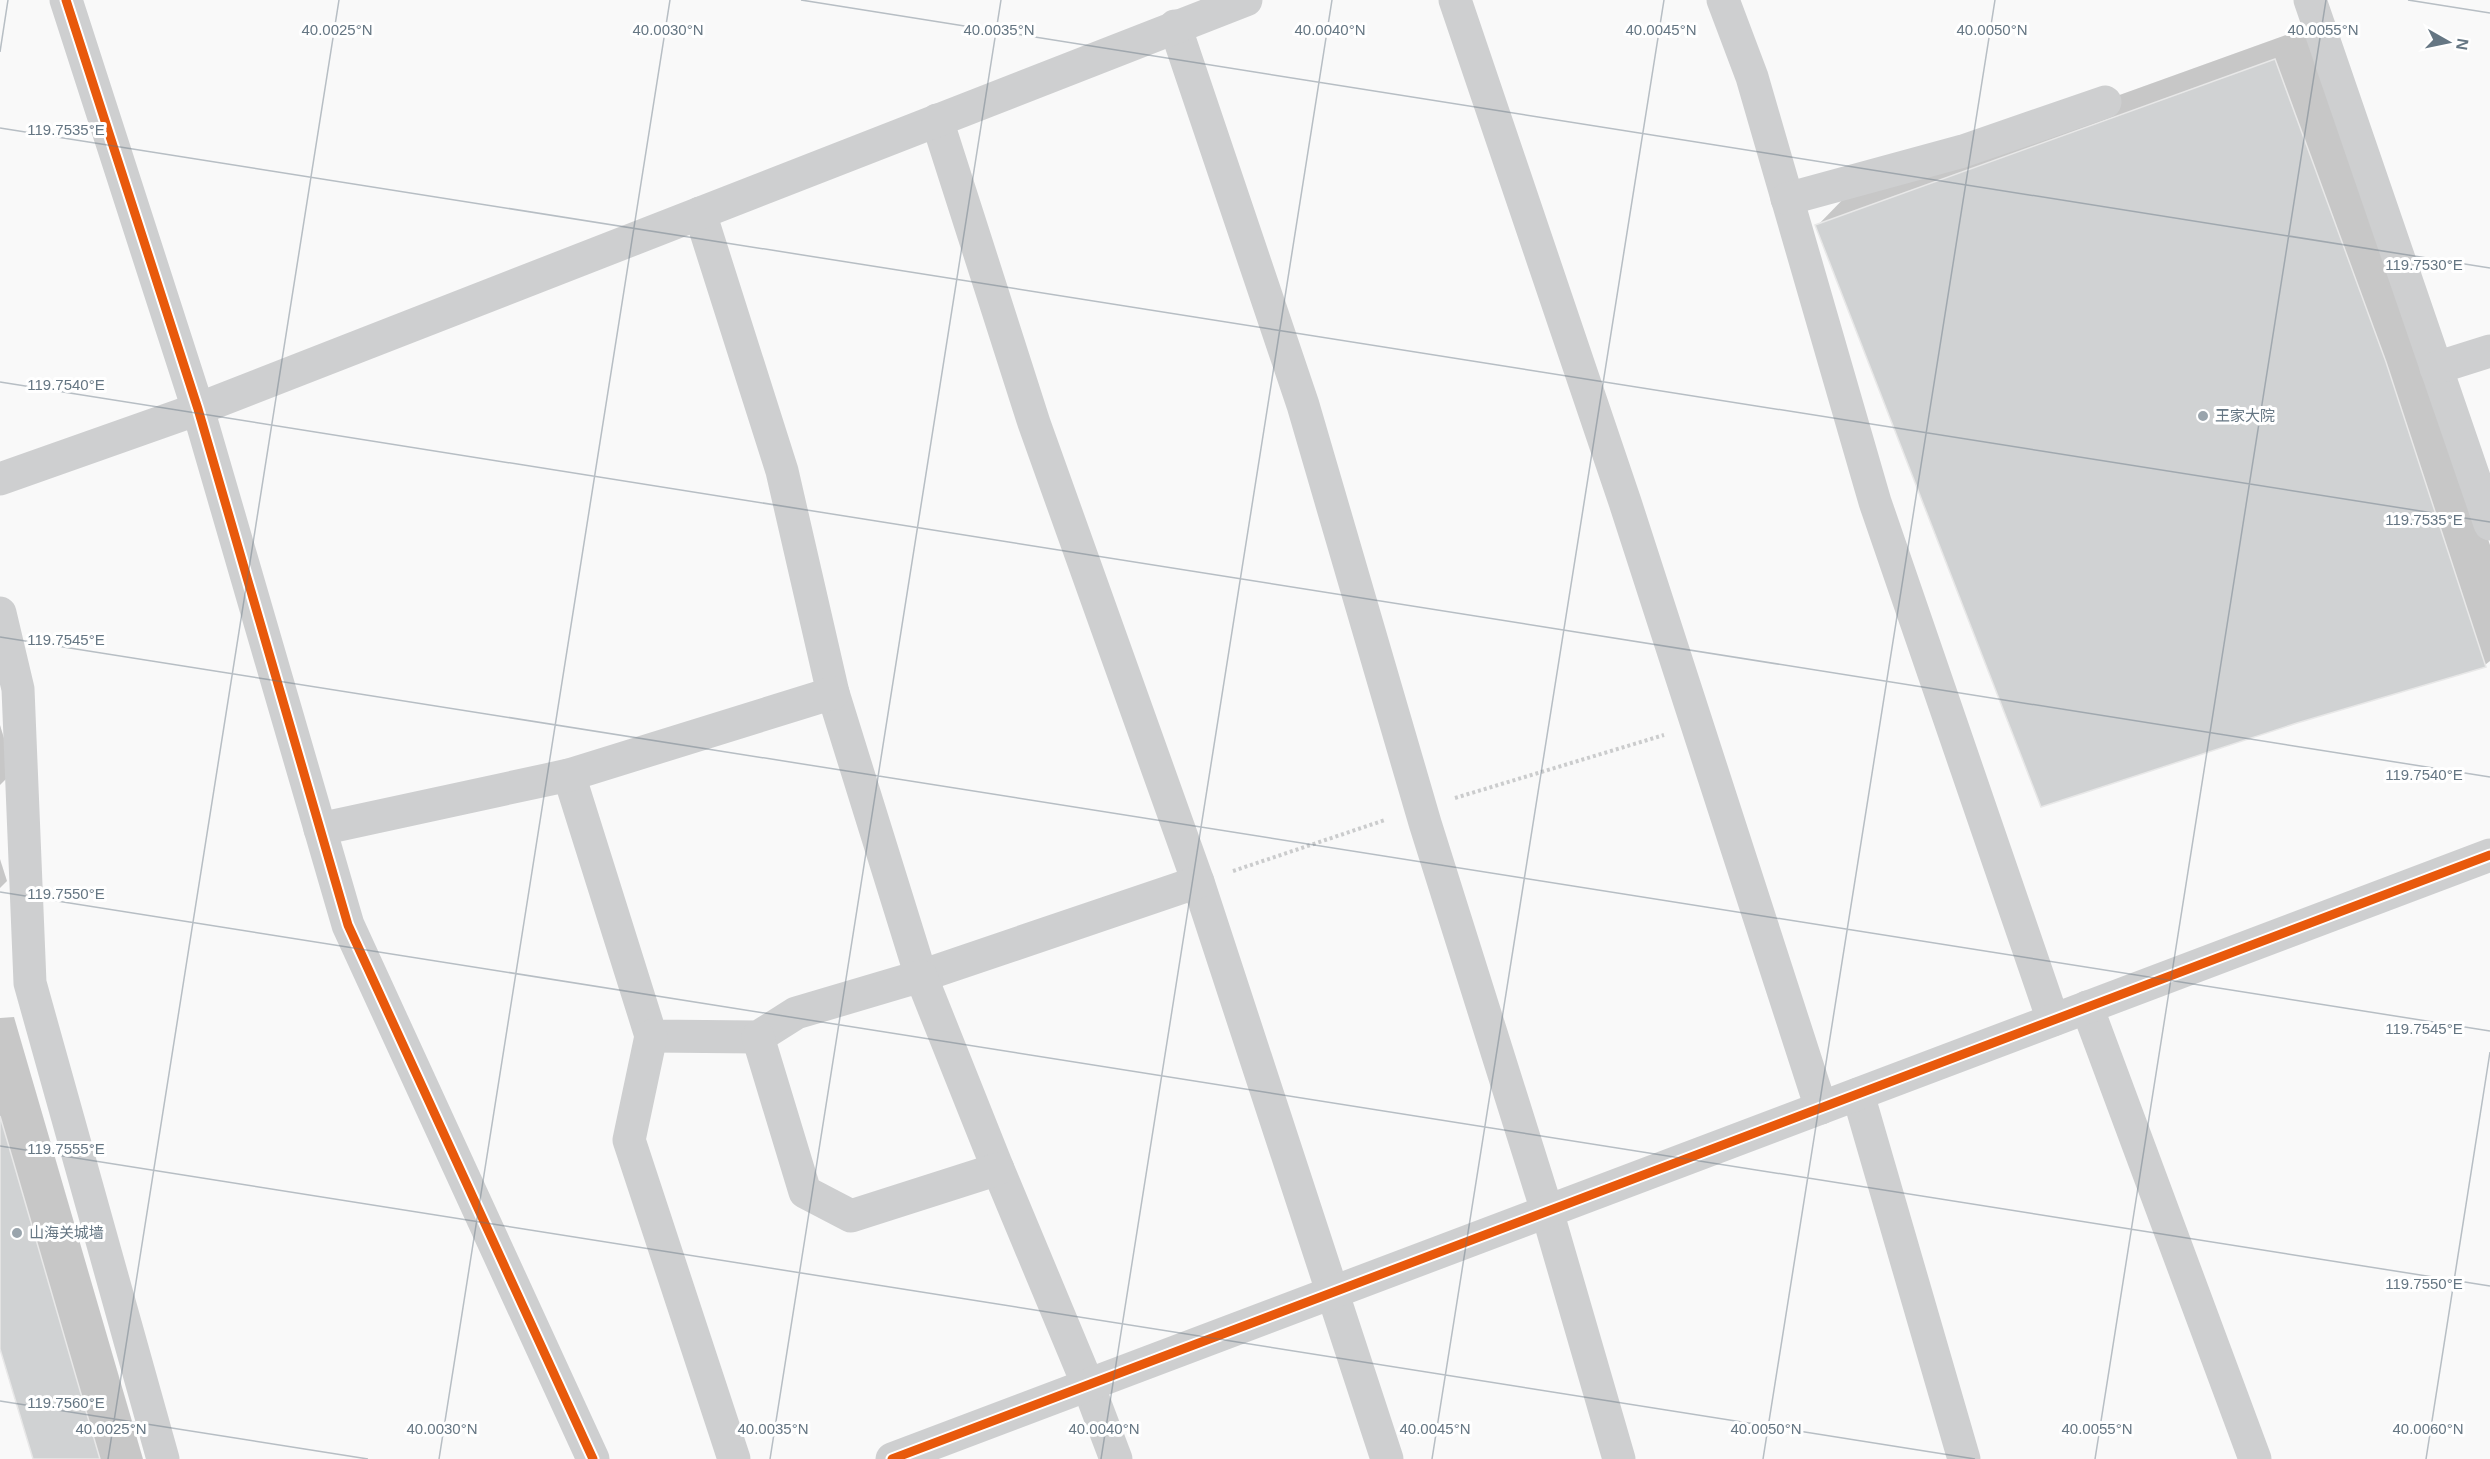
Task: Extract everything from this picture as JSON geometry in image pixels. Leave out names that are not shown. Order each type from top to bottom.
[{"type":"street","points":[[66,0],[198,409],[348,925],[593,1459]]},
{"type":"street","points":[[0,479],[198,409],[1246,0]]},
{"type":"street","points":[[1455,0],[1621,491],[1821,1108]]},
{"type":"street","points":[[1723,0],[1752,77],[1875,502],[2053,1020]]},
{"type":"street","points":[[2310,0],[2490,524]]},
{"type":"street","points":[[1175,26],[1304,405],[1420,808],[1547,1211],[1619,1459]]},
{"type":"street","points":[[1787,200],[1963,151],[2105,102]]},
{"type":"street","points":[[937,120],[1034,423],[1198,882],[1387,1459]]},
{"type":"street","points":[[700,213],[782,471],[833,693],[921,976],[1116,1459]]},
{"type":"street","points":[[2436,368],[2490,351]]},
{"type":"street","points":[[0,614],[18,689],[30,983],[163,1459]]},
{"type":"street","points":[[320,829],[569,776],[833,693]]},
{"type":"street","points":[[569,776],[651,1036],[629,1140],[734,1459]]},
{"type":"street","points":[[892,1459],[2490,855]]},
{"type":"street","points":[[651,1036],[758,1037],[796,1013],[921,976],[1198,882]]},
{"type":"street","points":[[2087,1007],[2255,1459]]},
{"type":"street","points":[[758,1037],[805,1192],[850,1216],[998,1169]]},
{"type":"street","points":[[1858,1094],[1964,1459]]},
{"type":"path","points":[[1198,882],[1420,808],[1697,726]]},
{"type":"building","name":"王家大院","points":[[2275,59],[2386,362],[2486,667],[2297,723],[2041,807],[1815,225]]},
{"type":"building","name":"山海关城墙","points":[[0,1116],[100,1459],[33,1459],[0,1349]]},
{"type":"cycle path","points":[[66,0],[198,409],[348,925],[593,1459]]},
{"type":"cycle path","points":[[892,1459],[2490,855]]},
{"type":"place","name":"王家大院","points":[[2203,416]]},
{"type":"place","name":"山海关城墙","points":[[17,1233]]}]
